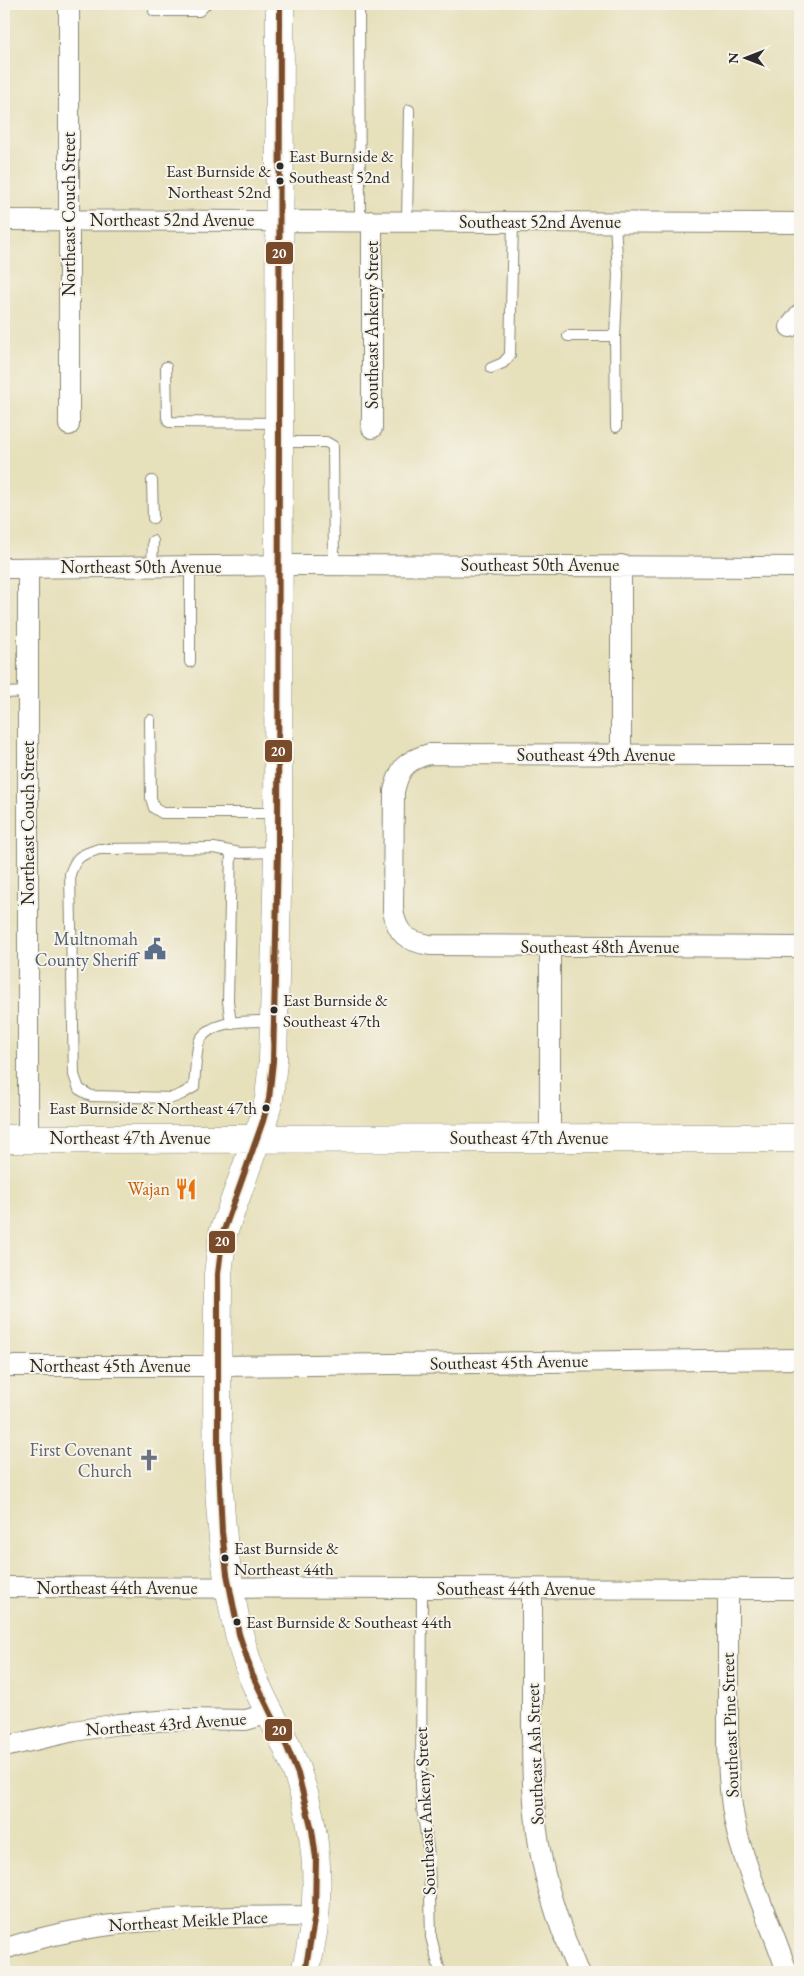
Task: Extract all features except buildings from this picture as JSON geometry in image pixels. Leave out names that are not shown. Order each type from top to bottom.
[{"type":"main road","points":[[280,4],[278,852],[272,1081],[257,1138],[223,1233],[220,1250],[217,1366],[218,1497],[235,1615],[246,1658],[255,1683],[296,1768],[309,1814],[316,1859],[316,1916],[305,1972]]},
{"type":"main road","name":"Northeast 47th Avenue","points":[[16,1139],[257,1138]]},
{"type":"main road","name":"Southeast 47th Avenue","points":[[257,1138],[800,1138]]},
{"type":"street","name":"Northeast Couch Street","points":[[69,4],[69,425]]},
{"type":"street","name":"Northeast 52nd Avenue","points":[[4,220],[280,220]]},
{"type":"street","name":"Southeast 52nd Avenue","points":[[280,220],[800,223]]},
{"type":"street","name":"Southeast Ankeny Street","points":[[366,221],[372,428]]},
{"type":"street","points":[[621,565],[621,755]]},
{"type":"street","name":"Southeast 50th Avenue","points":[[279,566],[800,566]]},
{"type":"street","name":"Northeast 50th Avenue","points":[[4,568],[279,566]]},
{"type":"street","name":"Northeast Couch Street","points":[[16,1139],[28,692],[28,568]]},
{"type":"street","name":"Southeast 49th Avenue","points":[[402,933],[395,922],[393,910],[394,791],[398,772],[404,765],[415,758],[429,754],[800,755]]},
{"type":"street","name":"Southeast 48th Avenue","points":[[402,933],[414,942],[430,945],[800,947]]},
{"type":"street","points":[[550,947],[550,1138]]},
{"type":"street","name":"Southeast 45th Avenue","points":[[217,1366],[800,1360]]},
{"type":"street","name":"Northeast 45th Avenue","points":[[4,1366],[217,1366]]},
{"type":"street","name":"Northeast 44th Avenue","points":[[4,1587],[231,1588]]},
{"type":"street","name":"Southeast 44th Avenue","points":[[231,1588],[800,1589]]},
{"type":"street","name":"Southeast Ash Street","points":[[532,1589],[532,1788],[536,1825],[550,1895],[578,1972]]},
{"type":"street","name":"Southeast Pine Street","points":[[728,1589],[728,1763],[731,1797],[737,1832],[747,1866],[787,1972]]},
{"type":"street","name":"Northeast 43rd Avenue","points":[[4,1747],[74,1731],[119,1724],[185,1719],[246,1720],[270,1713]]},
{"type":"street","name":"Northeast Meikle Place","points":[[4,1949],[60,1933],[132,1921],[196,1917],[316,1916]]},
{"type":"lane","points":[[154,11],[199,11],[206,4]]},
{"type":"lane","points":[[359,4],[366,221]]},
{"type":"lane","points":[[407,221],[409,110]]},
{"type":"lane","points":[[490,368],[503,363],[510,356],[513,222]]},
{"type":"lane","points":[[615,222],[618,275],[615,336],[616,427]]},
{"type":"lane","points":[[568,336],[615,336]]},
{"type":"lane","points":[[166,368],[167,417],[169,422],[279,433],[326,442],[333,446],[334,565]]},
{"type":"lane","points":[[152,481],[153,518]]},
{"type":"lane","points":[[152,567],[153,541]]},
{"type":"lane","points":[[190,567],[190,662]]},
{"type":"lane","points":[[4,693],[28,692]]},
{"type":"lane","points":[[150,720],[151,798],[154,808],[162,813],[278,813]]},
{"type":"lane","points":[[274,1021],[238,1022],[211,1029],[200,1041],[194,1087],[172,1098],[91,1096],[79,1089],[74,1074],[70,874],[75,860],[84,854],[99,849],[214,848],[240,853],[278,852]]},
{"type":"lane","points":[[231,851],[228,1001],[231,1024]]},
{"type":"lane","name":"Southeast Ankeny Street","points":[[422,1589],[420,1785],[429,1855],[431,1938],[440,1972]]},
{"type":"shaded area","points":[[4,581],[7,581],[7,698],[4,698]]},
{"type":"transit line","name":"20","points":[[280,4],[278,852],[273,1061],[269,1099],[263,1121],[223,1233],[218,1274],[218,1446],[222,1532],[227,1574],[239,1634],[252,1674],[298,1774],[312,1830],[316,1858],[315,1915],[305,1972]]},
{"type":"place","name":"East Burnside & Southeast 52nd","points":[[280,166]]},
{"type":"place","name":"East Burnside & Northeast 52nd","points":[[280,181]]},
{"type":"place","name":"Multnomah County Sheriff","points":[[155,949]]},
{"type":"place","name":"East Burnside & Southeast 47th","points":[[274,1010]]},
{"type":"place","name":"East Burnside & Northeast 47th","points":[[266,1108]]},
{"type":"place","name":"Wajan","points":[[186,1189]]},
{"type":"place","name":"First Covenant Church","points":[[149,1460]]},
{"type":"place","name":"East Burnside & Northeast 44th","points":[[225,1558]]},
{"type":"place","name":"East Burnside & Southeast 44th","points":[[237,1622]]}]
